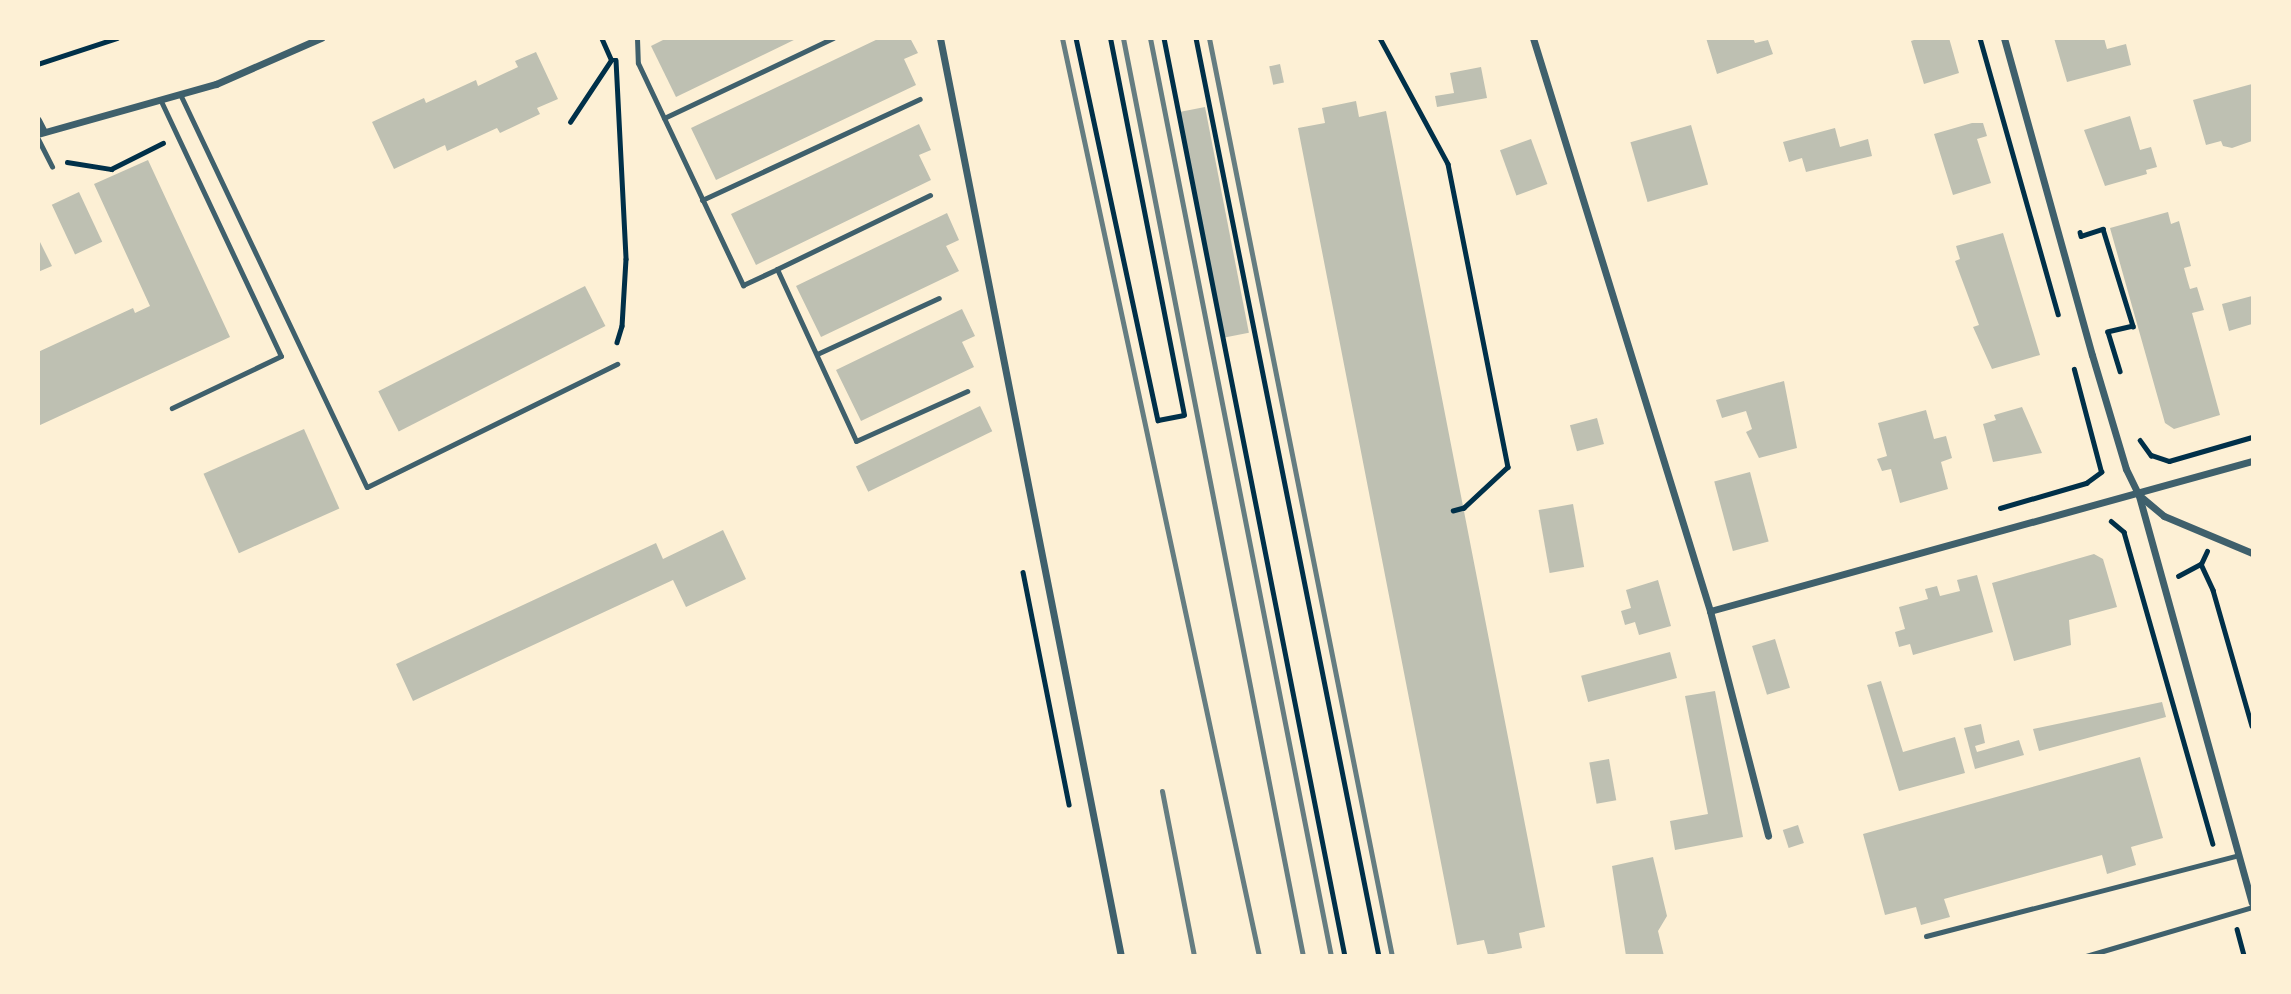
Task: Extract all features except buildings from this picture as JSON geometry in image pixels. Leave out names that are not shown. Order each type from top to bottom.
[{"type":"street","points":[[38,120],[40,135],[216,84],[321,38]]},
{"type":"street","points":[[940,38],[1121,956]]},
{"type":"street","points":[[1533,38],[1710,611],[1768,836]]},
{"type":"street","points":[[2004,38],[2092,355],[2126,469],[2139,496],[2252,905]]},
{"type":"street","points":[[1710,611],[1983,533],[2139,496],[2252,461]]},
{"type":"street","points":[[2139,496],[2164,516],[2252,553]]},
{"type":"lane","points":[[637,38],[638,63],[743,285],[930,195]]},
{"type":"lane","points":[[664,118],[833,38]]},
{"type":"lane","points":[[180,94],[367,487],[617,364]]},
{"type":"lane","points":[[160,99],[281,356],[172,408]]},
{"type":"lane","points":[[702,200],[919,99]]},
{"type":"lane","points":[[40,135],[52,167]]},
{"type":"lane","points":[[777,269],[856,441],[967,391]]},
{"type":"lane","points":[[817,354],[939,298]]},
{"type":"lane","points":[[1926,936],[2239,855]]},
{"type":"lane","points":[[2086,956],[2252,905]]},
{"type":"path","points":[[38,64],[117,38]]},
{"type":"path","points":[[601,38],[611,60]]},
{"type":"path","points":[[1076,38],[1158,421],[1184,415],[1110,38]]},
{"type":"path","points":[[1164,38],[1345,956]]},
{"type":"path","points":[[1196,38],[1379,956]]},
{"type":"path","points":[[1380,38],[1448,164],[1508,467],[1464,508],[1453,511]]},
{"type":"path","points":[[1980,38],[2059,319]]},
{"type":"path","points":[[570,122],[611,60]]},
{"type":"path","points":[[611,60],[616,60],[626,258],[622,326],[617,342]]},
{"type":"path","points":[[52,167],[65,161],[111,169],[164,143]]},
{"type":"path","points":[[2077,222],[2081,236],[2103,229],[2133,326],[2108,332],[2122,380]]},
{"type":"path","points":[[1987,512],[2086,483],[2101,472],[2071,359]]},
{"type":"path","points":[[2136,429],[2145,450],[2163,460],[2252,437]]},
{"type":"path","points":[[2101,522],[2112,521],[2124,532],[2217,860]]},
{"type":"path","points":[[2179,576],[2201,564],[2208,548]]},
{"type":"path","points":[[2201,564],[2213,590],[2252,726]]},
{"type":"path","points":[[2232,913],[2244,956]]},
{"type":"railway","points":[[1062,38],[1259,956]]},
{"type":"railway","points":[[1123,38],[1303,956]]},
{"type":"railway","points":[[1150,38],[1331,956]]},
{"type":"railway","points":[[1209,38],[1392,956]]},
{"type":"railway","points":[[1162,791],[1194,956]]}]
